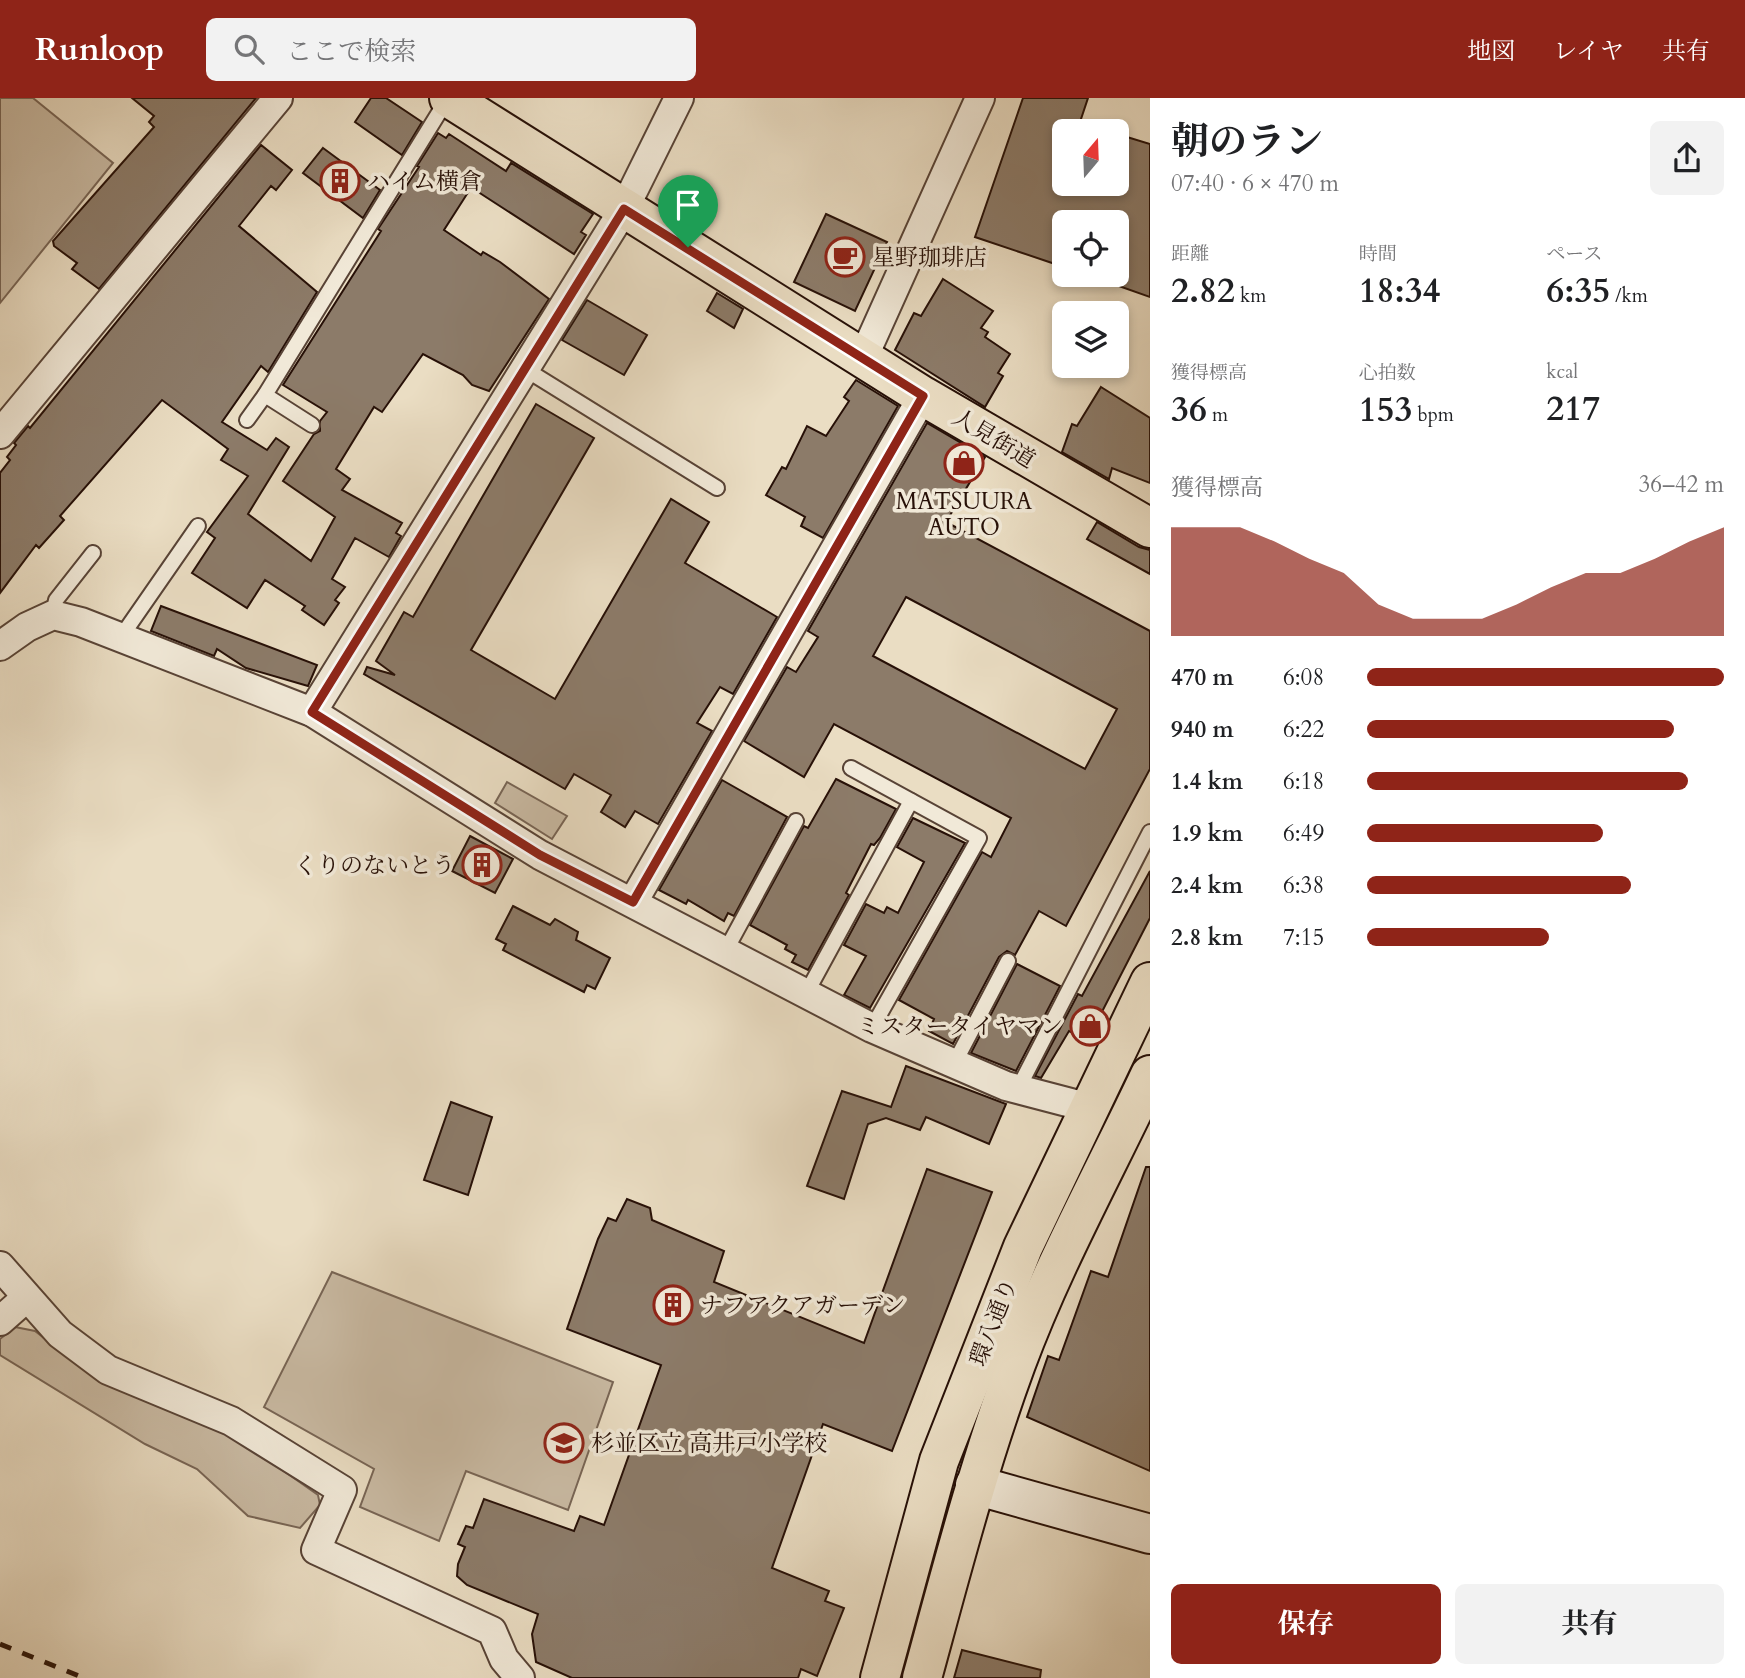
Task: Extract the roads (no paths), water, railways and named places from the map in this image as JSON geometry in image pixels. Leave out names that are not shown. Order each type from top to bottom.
[{"type":"main road","name":"人見街道","points":[[449,98],[923,396],[1150,528]]},
{"type":"main road","name":"環八通り","points":[[880,1678],[939,1461],[1023,1247],[1150,982]]},
{"type":"main road","name":"環八通り","points":[[922,1678],[975,1485],[1017,1362],[1055,1268],[1141,1117],[1150,1075]]},
{"type":"street","points":[[0,434],[278,98]]},
{"type":"street","points":[[312,712],[624,209],[679,98]]},
{"type":"street","points":[[863,358],[981,98]]},
{"type":"street","points":[[633,902],[923,396]]},
{"type":"street","points":[[0,646],[27,626],[53,615],[121,637],[312,712],[540,855],[872,1028],[1018,1089],[1093,1102],[1140,1034],[1150,1027]]},
{"type":"street","points":[[0,1266],[60,1334],[108,1370],[231,1420],[341,1490],[317,1550],[492,1631],[504,1659],[520,1678]]},
{"type":"street","points":[[0,1321],[26,1298]]},
{"type":"street","points":[[975,1485],[1150,1534]]},
{"type":"lane","points":[[247,420],[449,98]]},
{"type":"lane","points":[[525,369],[717,488]]},
{"type":"lane","points":[[265,395],[312,425]]},
{"type":"lane","points":[[121,637],[198,526]]},
{"type":"lane","points":[[53,615],[56,600],[93,553]]},
{"type":"lane","points":[[851,768],[979,838],[872,1028]]},
{"type":"lane","points":[[807,992],[911,801]]},
{"type":"lane","points":[[726,950],[796,821]]},
{"type":"lane","points":[[1018,1089],[1150,832]]},
{"type":"lane","points":[[954,1064],[1007,961]]},
{"type":"railway","points":[[0,1644],[84,1678]]},
{"type":"place","name":"ハイム横倉","points":[[340,181]]},
{"type":"place","name":"星野珈琲店","points":[[845,257]]},
{"type":"place","name":"MATSUURA AUTO","points":[[964,463]]},
{"type":"place","name":"くりのないとう","points":[[482,865]]},
{"type":"place","name":"ミスタータイヤマン","points":[[1090,1026]]},
{"type":"place","name":"ナフアクアガーデン","points":[[673,1305]]},
{"type":"place","name":"杉並区立 高井戸小学校","points":[[564,1443]]}]
